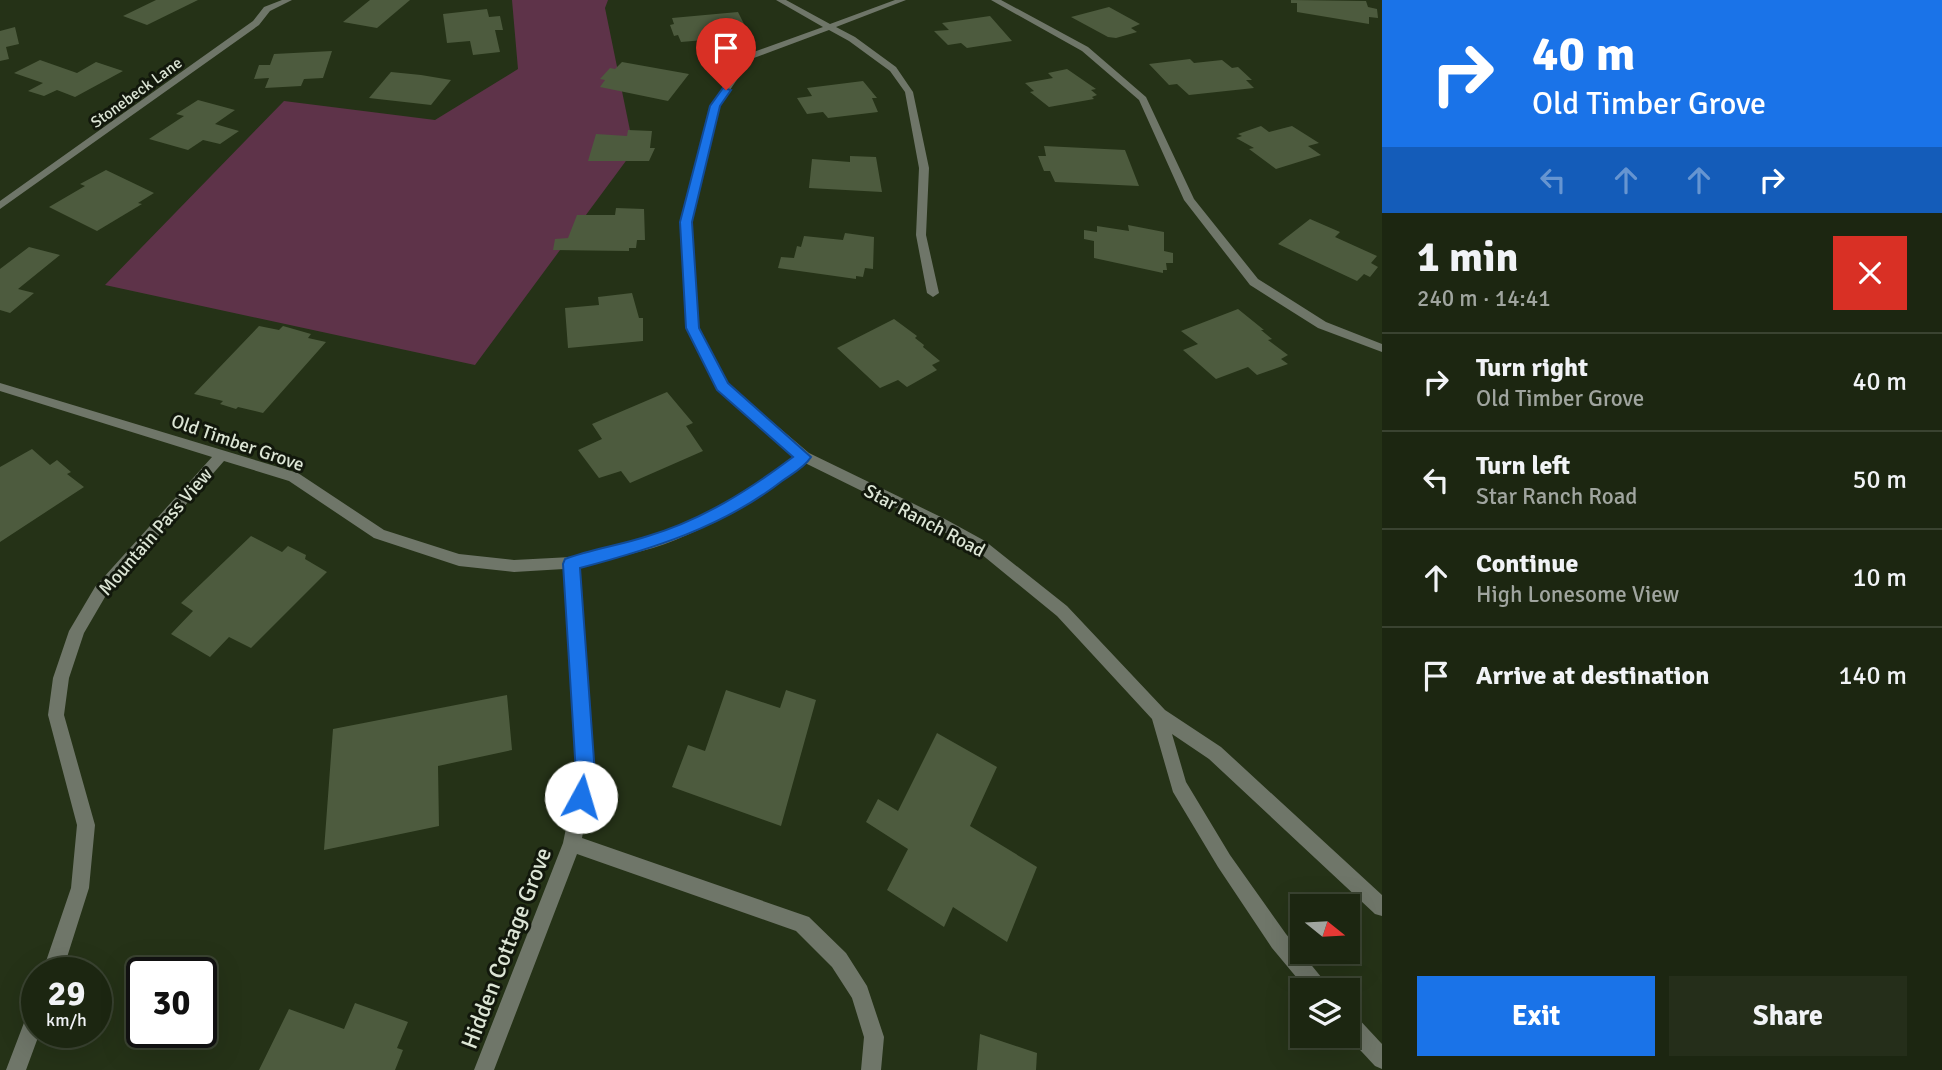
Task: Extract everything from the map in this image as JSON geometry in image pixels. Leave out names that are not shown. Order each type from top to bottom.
[{"type":"street","name":"Stonebeck Lane","points":[[0,206],[256,23],[267,9],[288,0]]},
{"type":"street","points":[[780,0],[852,38],[893,69],[909,92],[924,168],[921,235],[933,293]]},
{"type":"street","name":"Star Ranch Road","points":[[902,0],[748,57],[715,106],[686,222],[693,328],[722,386],[804,457],[980,545],[1062,611],[1159,715],[1215,753],[1382,907]]},
{"type":"street","points":[[995,0],[1085,49],[1143,99],[1189,200],[1254,282],[1322,325],[1382,348]]},
{"type":"street","name":"Old Timber Grove","points":[[0,387],[293,477],[379,534],[459,561],[514,566],[571,564],[652,542],[699,523],[754,494],[804,457]]},
{"type":"street","name":"Mountain Pass View","points":[[57,957],[80,888],[86,825],[56,715],[61,678],[78,631],[100,592],[222,454]]},
{"type":"street","name":"Hidden Cottage Grove","points":[[485,1070],[572,843],[585,774],[571,564]]},
{"type":"street","name":"Star Ranch Road","points":[[1159,715],[1180,786],[1224,861],[1279,942],[1310,978]]},
{"type":"street","name":"Hidden Cottage Grove","points":[[572,843],[802,924],[839,960],[860,993],[874,1037],[871,1070]]},
{"type":"street","points":[[1360,1035],[1382,1059]]},
{"type":"street","points":[[16,1070],[24,1048]]},
{"type":"shaded area","points":[[512,0],[608,0],[605,8],[634,150],[475,365],[105,285],[284,101],[435,120],[518,69]]},
{"type":"building","points":[[156,0],[198,0],[147,25],[123,16]]},
{"type":"building","points":[[370,0],[410,0],[377,28],[343,22]]},
{"type":"building","points":[[1291,0],[1366,1],[1368,7],[1377,9],[1378,18],[1369,17],[1369,24],[1297,12],[1297,3],[1291,3]]},
{"type":"building","points":[[1109,7],[1140,24],[1131,28],[1137,32],[1116,38],[1108,37],[1071,17]]},
{"type":"building","points":[[487,9],[489,17],[500,16],[503,30],[495,30],[500,52],[473,55],[470,41],[447,43],[443,14]]},
{"type":"building","points":[[738,12],[750,36],[681,42],[678,35],[674,36],[670,25],[674,24],[672,18]]},
{"type":"building","points":[[990,16],[1012,41],[967,48],[961,43],[948,45],[934,31],[949,30],[942,23]]},
{"type":"building","points":[[15,27],[19,44],[6,47],[9,59],[0,61],[0,31]]},
{"type":"building","points":[[332,51],[323,78],[304,79],[301,86],[265,88],[269,78],[254,79],[259,65],[270,65],[274,54]]},
{"type":"building","points":[[1190,59],[1194,63],[1222,60],[1232,68],[1238,67],[1252,80],[1246,80],[1254,88],[1189,95],[1177,84],[1169,85],[1149,64]]},
{"type":"building","points":[[40,60],[77,73],[96,62],[123,71],[75,97],[57,90],[44,96],[28,91],[43,83],[14,73]]},
{"type":"building","points":[[622,62],[689,74],[668,101],[600,87],[605,80],[600,79],[610,68],[615,69]]},
{"type":"building","points":[[1067,69],[1096,89],[1091,90],[1097,95],[1092,97],[1094,99],[1049,107],[1030,92],[1034,91],[1025,83],[1053,78],[1048,73]]},
{"type":"building","points":[[391,72],[451,80],[431,105],[369,98]]},
{"type":"building","points":[[863,81],[877,98],[872,98],[878,112],[828,118],[823,112],[807,114],[797,98],[812,96],[807,88]]},
{"type":"building","points":[[198,100],[235,110],[215,124],[239,131],[220,144],[203,140],[188,150],[149,139],[184,116],[176,114]]},
{"type":"building","points":[[1261,126],[1269,132],[1292,126],[1319,143],[1308,146],[1321,155],[1276,169],[1249,149],[1254,148],[1236,138],[1242,136],[1238,134]]},
{"type":"building","points":[[628,130],[652,131],[650,148],[655,148],[649,161],[588,161],[596,134],[627,136]]},
{"type":"building","points":[[1044,146],[1125,150],[1139,186],[1055,182],[1050,171],[1044,171],[1038,156],[1046,156]]},
{"type":"building","points":[[850,156],[876,157],[882,192],[809,188],[812,159],[850,162]]},
{"type":"building","points":[[106,170],[154,193],[138,203],[142,204],[97,231],[49,207],[85,186],[80,184]]},
{"type":"building","points":[[616,208],[644,209],[645,240],[637,240],[636,248],[629,248],[629,251],[553,250],[555,239],[568,238],[577,215],[615,215]]},
{"type":"building","points":[[1310,219],[1340,232],[1335,237],[1377,256],[1371,263],[1378,267],[1370,277],[1364,274],[1357,281],[1278,244]]},
{"type":"building","points":[[1128,225],[1164,232],[1164,251],[1173,253],[1173,263],[1166,263],[1167,270],[1163,270],[1163,273],[1094,258],[1094,241],[1084,239],[1084,230],[1097,232],[1097,226],[1129,231]]},
{"type":"building","points":[[845,233],[874,237],[873,269],[865,268],[863,277],[856,276],[856,279],[778,268],[781,257],[794,258],[797,246],[801,247],[804,236],[843,240]]},
{"type":"building","points":[[29,247],[60,255],[18,289],[34,293],[10,313],[0,310],[0,269]]},
{"type":"building","points":[[632,293],[639,318],[643,318],[643,341],[568,348],[565,308],[599,305],[598,297]]},
{"type":"building","points":[[1238,309],[1272,339],[1268,340],[1288,355],[1281,359],[1288,364],[1257,375],[1248,367],[1216,379],[1183,350],[1198,344],[1181,331]]},
{"type":"building","points":[[894,319],[917,336],[915,338],[923,347],[940,361],[932,365],[937,370],[907,387],[898,380],[880,388],[837,348]]},
{"type":"building","points":[[259,326],[279,330],[283,326],[311,334],[308,338],[326,342],[263,413],[238,407],[236,409],[220,404],[223,401],[194,394]]},
{"type":"building","points":[[667,392],[693,423],[686,426],[703,451],[630,483],[621,471],[599,478],[578,450],[602,439],[592,424]]},
{"type":"building","points":[[32,449],[50,465],[57,460],[71,472],[67,474],[84,487],[0,542],[0,467]]},
{"type":"building","points":[[251,536],[282,552],[288,546],[306,555],[305,559],[327,572],[251,648],[229,637],[210,657],[171,634],[193,611],[181,603]]},
{"type":"building","points":[[726,690],[780,708],[786,690],[816,700],[781,826],[672,787],[688,745],[705,751]]},
{"type":"building","points":[[507,695],[512,750],[438,766],[439,826],[324,850],[333,729]]},
{"type":"building","points":[[937,733],[997,767],[970,826],[1037,867],[1007,942],[953,907],[944,927],[887,890],[908,849],[866,822],[878,799],[898,811]]},
{"type":"building","points":[[355,1003],[408,1022],[397,1048],[403,1050],[395,1070],[259,1070],[289,1009],[344,1029]]},
{"type":"building","points":[[980,1034],[1037,1053],[1036,1070],[977,1070]]},
{"type":"route","points":[[581,797],[585,774],[571,564],[652,542],[699,523],[754,494],[804,457],[722,386],[693,328],[686,222],[715,106],[726,90]]}]
